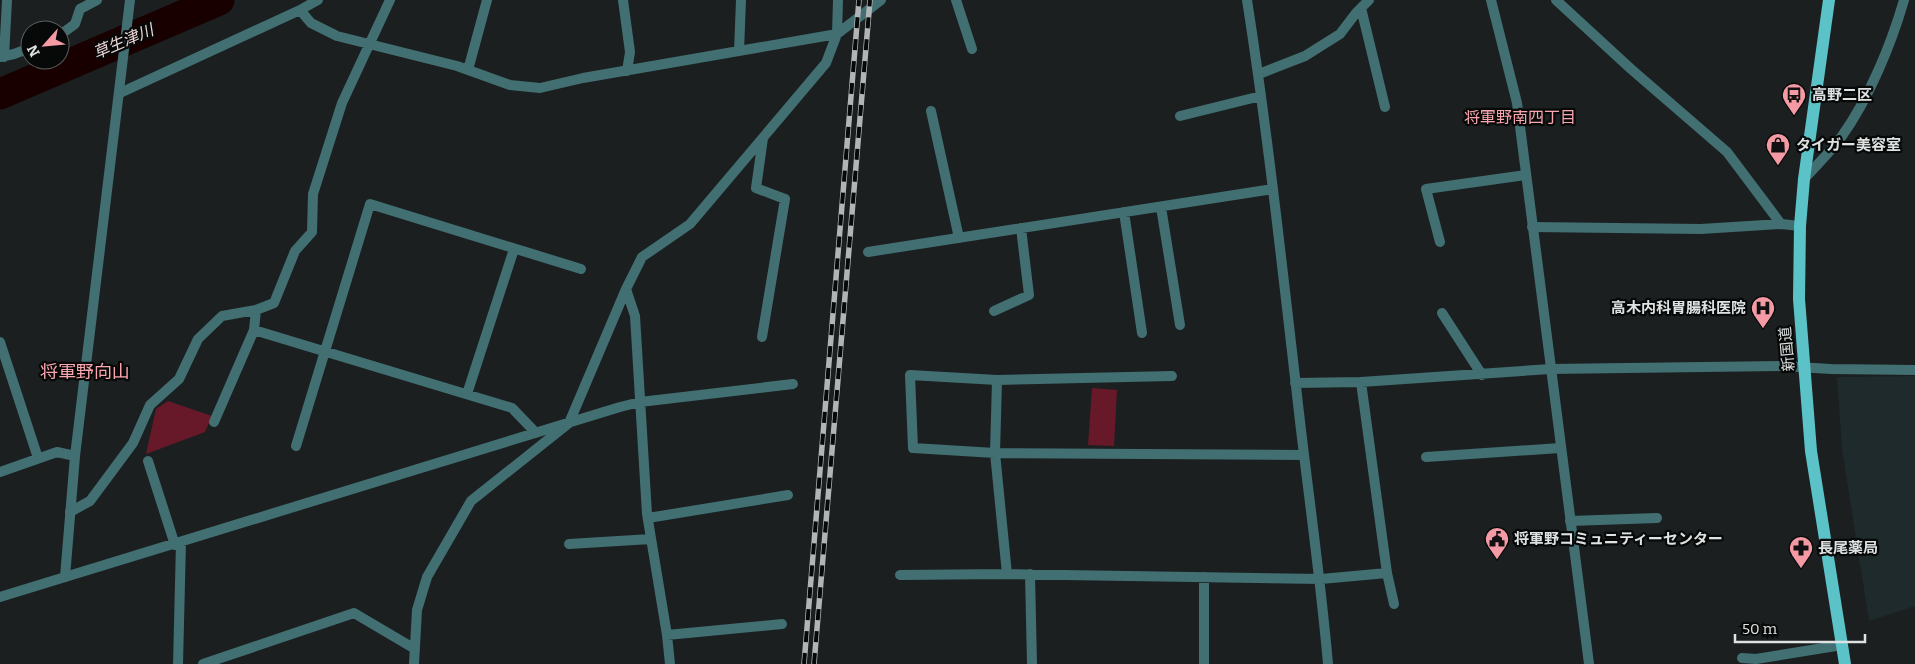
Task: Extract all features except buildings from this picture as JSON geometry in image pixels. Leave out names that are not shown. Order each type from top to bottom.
[{"type":"main road","name":"新国道","points":[[1829,0],[1804,179],[1800,226],[1799,299],[1811,451],[1845,664]]},
{"type":"street","points":[[7,0],[2,57],[20,51]]},
{"type":"street","points":[[70,28],[75,24],[80,9],[97,0]]},
{"type":"street","points":[[65,578],[75,456],[130,0]]},
{"type":"street","points":[[120,93],[318,0]]},
{"type":"street","points":[[70,512],[90,501],[134,443],[150,405],[179,379],[198,339],[222,316],[256,310],[274,303],[295,251],[312,232],[313,194],[342,103],[390,0]]},
{"type":"street","points":[[468,70],[487,0]]},
{"type":"street","points":[[622,0],[630,52],[628,71]]},
{"type":"street","points":[[739,51],[740,0]]},
{"type":"street","points":[[414,664],[417,610],[426,577],[471,501],[569,423],[626,289],[642,258],[690,224],[826,63],[837,34],[838,0]]},
{"type":"street","points":[[300,10],[311,23],[337,36],[468,70],[510,86],[540,88],[583,78],[837,34],[881,0]]},
{"type":"street","points":[[956,0],[972,49]]},
{"type":"street","points":[[1247,0],[1273,189],[1320,579],[1328,664]]},
{"type":"street","points":[[1258,74],[1304,56],[1340,34],[1370,0]]},
{"type":"street","points":[[1490,0],[1517,103],[1589,664]]},
{"type":"street","points":[[1556,0],[1631,69],[1728,152],[1781,224]]},
{"type":"street","points":[[1804,179],[1841,137],[1860,108],[1897,23],[1904,0]]},
{"type":"street","points":[[1361,8],[1385,107]]},
{"type":"street","points":[[1180,116],[1261,96]]},
{"type":"street","points":[[932,110],[959,238]]},
{"type":"street","points":[[762,337],[785,199],[756,188],[764,137]]},
{"type":"street","points":[[1440,242],[1426,190],[1526,175]]},
{"type":"street","points":[[868,252],[1273,189]]},
{"type":"street","points":[[296,446],[370,204],[582,269]]},
{"type":"street","points":[[1161,207],[1180,325]]},
{"type":"street","points":[[1124,212],[1142,333]]},
{"type":"street","points":[[1532,227],[1701,229],[1781,224],[1800,226]]},
{"type":"street","points":[[994,311],[1029,295],[1021,228]]},
{"type":"street","points":[[467,394],[514,249]]},
{"type":"street","points":[[626,289],[632,302],[635,316],[648,518],[670,664]]},
{"type":"street","points":[[214,422],[254,330],[256,310]]},
{"type":"street","points":[[1442,313],[1482,375]]},
{"type":"street","points":[[254,330],[512,408],[536,433]]},
{"type":"street","points":[[0,342],[38,458]]},
{"type":"street","points":[[1295,383],[1361,382],[1550,369],[1781,366],[1915,370]]},
{"type":"street","points":[[1172,376],[998,380],[910,375],[913,448],[995,453],[1304,455]]},
{"type":"street","points":[[998,380],[995,453],[1007,574]]},
{"type":"street","points":[[1361,382],[1387,573],[1394,604]]},
{"type":"street","points":[[0,597],[640,402],[793,384]]},
{"type":"street","points":[[1426,457],[1560,448]]},
{"type":"street","points":[[0,472],[57,452],[75,456]]},
{"type":"street","points":[[148,461],[178,544],[178,664]]},
{"type":"street","points":[[648,518],[788,495]]},
{"type":"street","points":[[1570,521],[1657,518]]},
{"type":"street","points":[[569,544],[651,539]]},
{"type":"street","points":[[900,575],[1030,574],[1320,579],[1387,573]]},
{"type":"street","points":[[1030,574],[1032,664]]},
{"type":"street","points":[[1204,577],[1204,664]]},
{"type":"street","points":[[203,664],[354,613],[415,649]]},
{"type":"street","points":[[667,635],[782,624]]},
{"type":"street","points":[[1742,658],[1756,659],[1842,645]]},
{"type":"shaded area","points":[[1915,376],[1915,606],[1869,621],[1842,449],[1837,377]]},
{"type":"shaded area","points":[[1092,388],[1117,390],[1114,446],[1088,445]]},
{"type":"shaded area","points":[[168,401],[212,416],[205,432],[146,454],[156,409]]},
{"type":"waterway","name":"草生津川","points":[[0,94],[219,0]]},
{"type":"railway","points":[[804,664],[859,0]]},
{"type":"railway","points":[[814,664],[870,0]]},
{"type":"place","name":"高野二区","points":[[1794,116]]},
{"type":"place","name":"タイガー美容室","points":[[1778,166]]},
{"type":"place","name":"高木内科胃腸科医院","points":[[1763,329]]},
{"type":"place","name":"将軍野コミュニティーセンター","points":[[1497,560]]},
{"type":"place","name":"長尾薬局","points":[[1801,569]]},
{"type":"district","name":"将軍野南四丁目","points":[[1520,117]]},
{"type":"district","name":"将軍野向山","points":[[85,372]]}]
